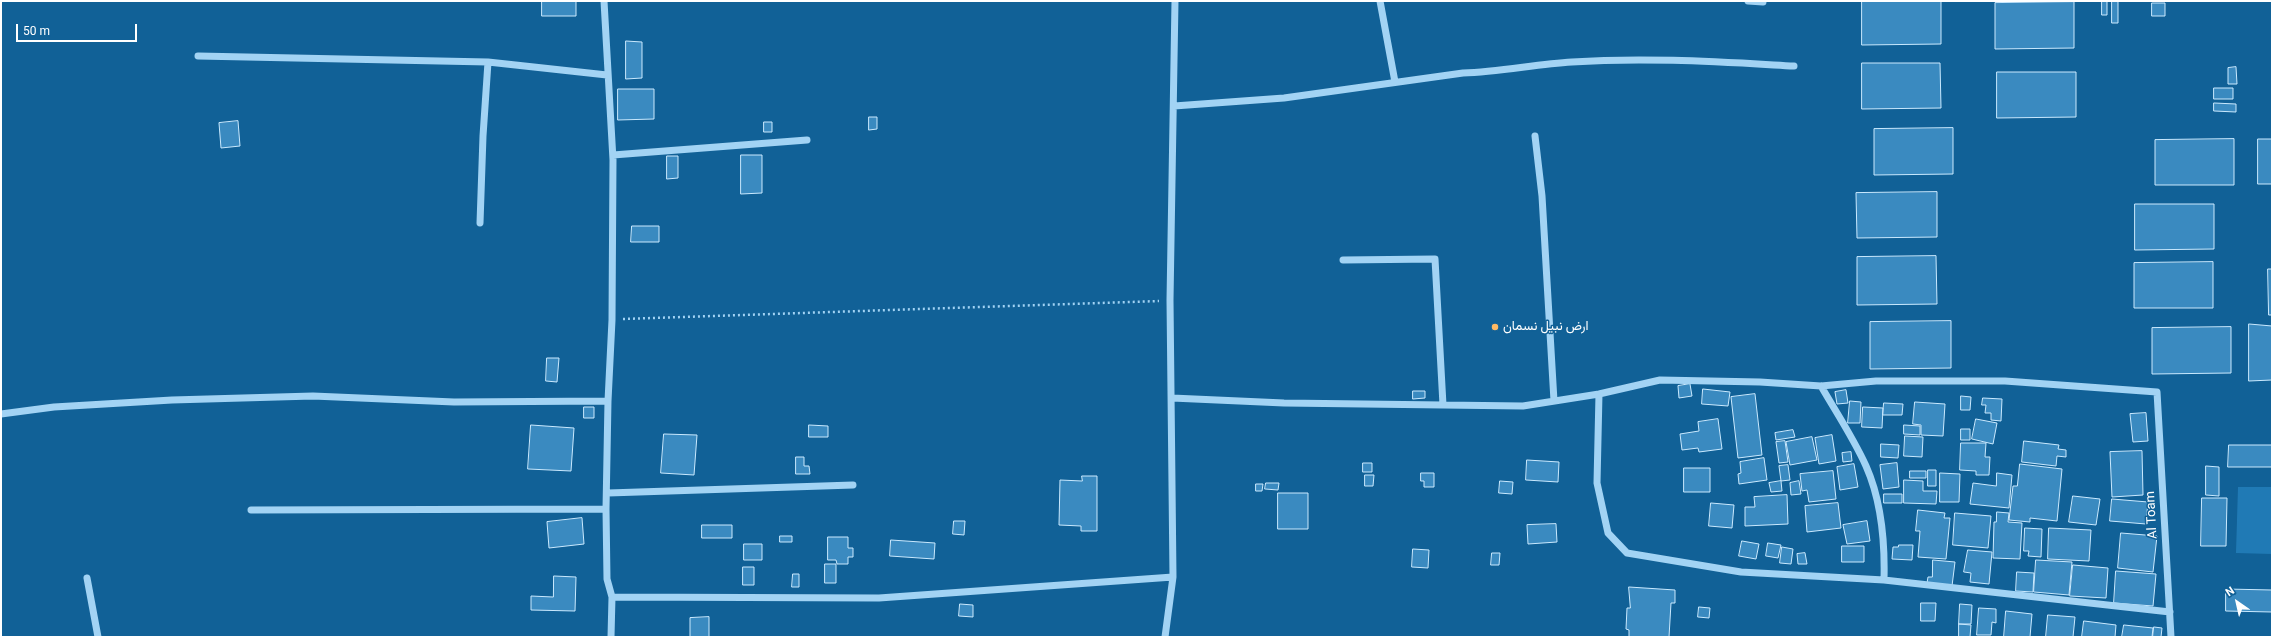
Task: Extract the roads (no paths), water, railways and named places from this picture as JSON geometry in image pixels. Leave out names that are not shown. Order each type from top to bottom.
[{"type":"street","points":[[604,1],[607,75],[613,155],[612,320],[608,401],[608,493],[606,510],[607,579],[612,597],[611,637]]},
{"type":"street","points":[[1165,637],[1173,577],[1170,300],[1175,1]]},
{"type":"street","points":[[1380,1],[1395,82]]},
{"type":"street","points":[[1748,1],[1763,2]]},
{"type":"street","points":[[198,56],[488,62],[607,75]]},
{"type":"street","points":[[1174,106],[1284,98],[1463,73],[1493,72],[1572,62],[1673,60],[1794,66]]},
{"type":"street","points":[[480,223],[483,136],[488,62]]},
{"type":"street","points":[[1535,136],[1542,196],[1554,401]]},
{"type":"street","points":[[613,155],[807,140]]},
{"type":"street","points":[[1344,260],[1436,259],[1443,405]]},
{"type":"street","points":[[1172,398],[1284,403],[1523,406],[1599,394],[1660,380],[1760,382],[1821,386],[1866,467],[1881,519],[1885,549],[1884,580]]},
{"type":"street","name":"Al Toam","points":[[1821,386],[1876,381],[2005,381],[2157,392],[2171,637]]},
{"type":"street","points":[[1599,394],[1597,483],[1608,533],[1627,553],[1741,572],[1884,580],[2170,612]]},
{"type":"street","points":[[1,414],[54,407],[172,400],[313,396],[454,402],[608,401]]},
{"type":"street","points":[[608,493],[853,484]]},
{"type":"street","points":[[252,510],[606,510]]},
{"type":"street","points":[[612,597],[879,598],[1173,577]]},
{"type":"street","points":[[87,578],[98,637]]},
{"type":"place","name":"ارض نبيل نسمان","points":[[1495,327]]}]
